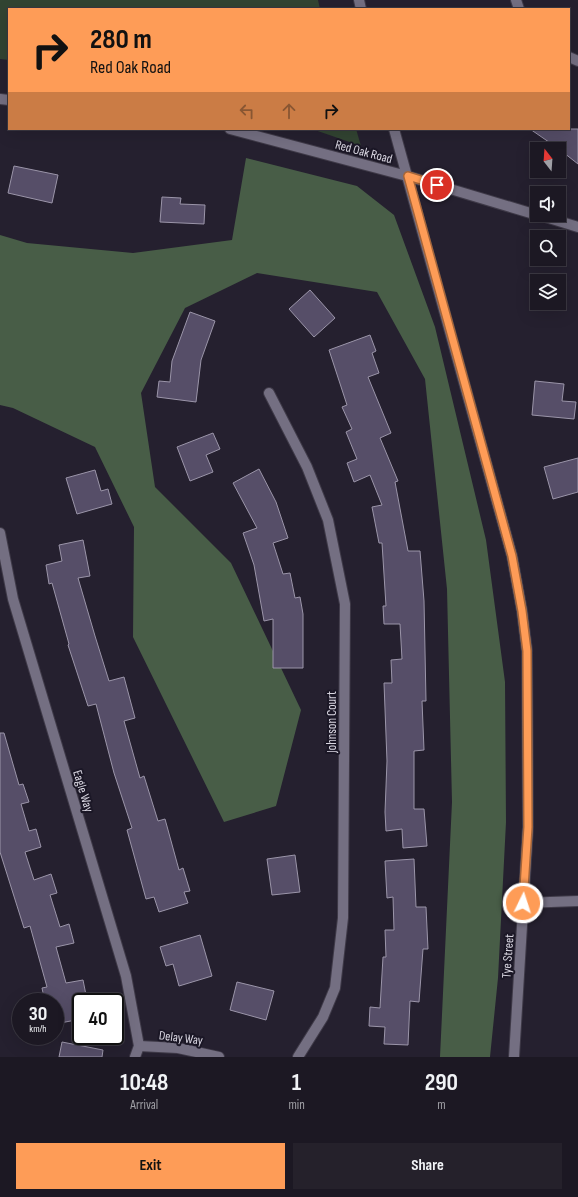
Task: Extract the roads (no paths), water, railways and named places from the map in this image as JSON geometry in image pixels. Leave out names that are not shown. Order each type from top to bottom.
[{"type":"street","name":"Red Oak Road","points":[[234,130],[408,176],[530,213]]},
{"type":"street","name":"Tye Street","points":[[394,130],[512,556],[522,611],[527,651],[528,827],[514,1057]]},
{"type":"street","name":"Red Oak Road","points":[[561,222],[578,227]]},
{"type":"street","name":"Johnson Court","points":[[270,393],[307,467],[328,520],[345,604],[344,918],[334,988],[323,1017],[298,1057]]},
{"type":"street","name":"Eagle Way","points":[[0,533],[13,599],[126,976],[139,1046]]},
{"type":"street","points":[[523,903],[578,902]]},
{"type":"street","points":[[135,1057],[139,1046]]},
{"type":"street","name":"Delay Way","points":[[139,1046],[178,1048],[219,1057]]}]
